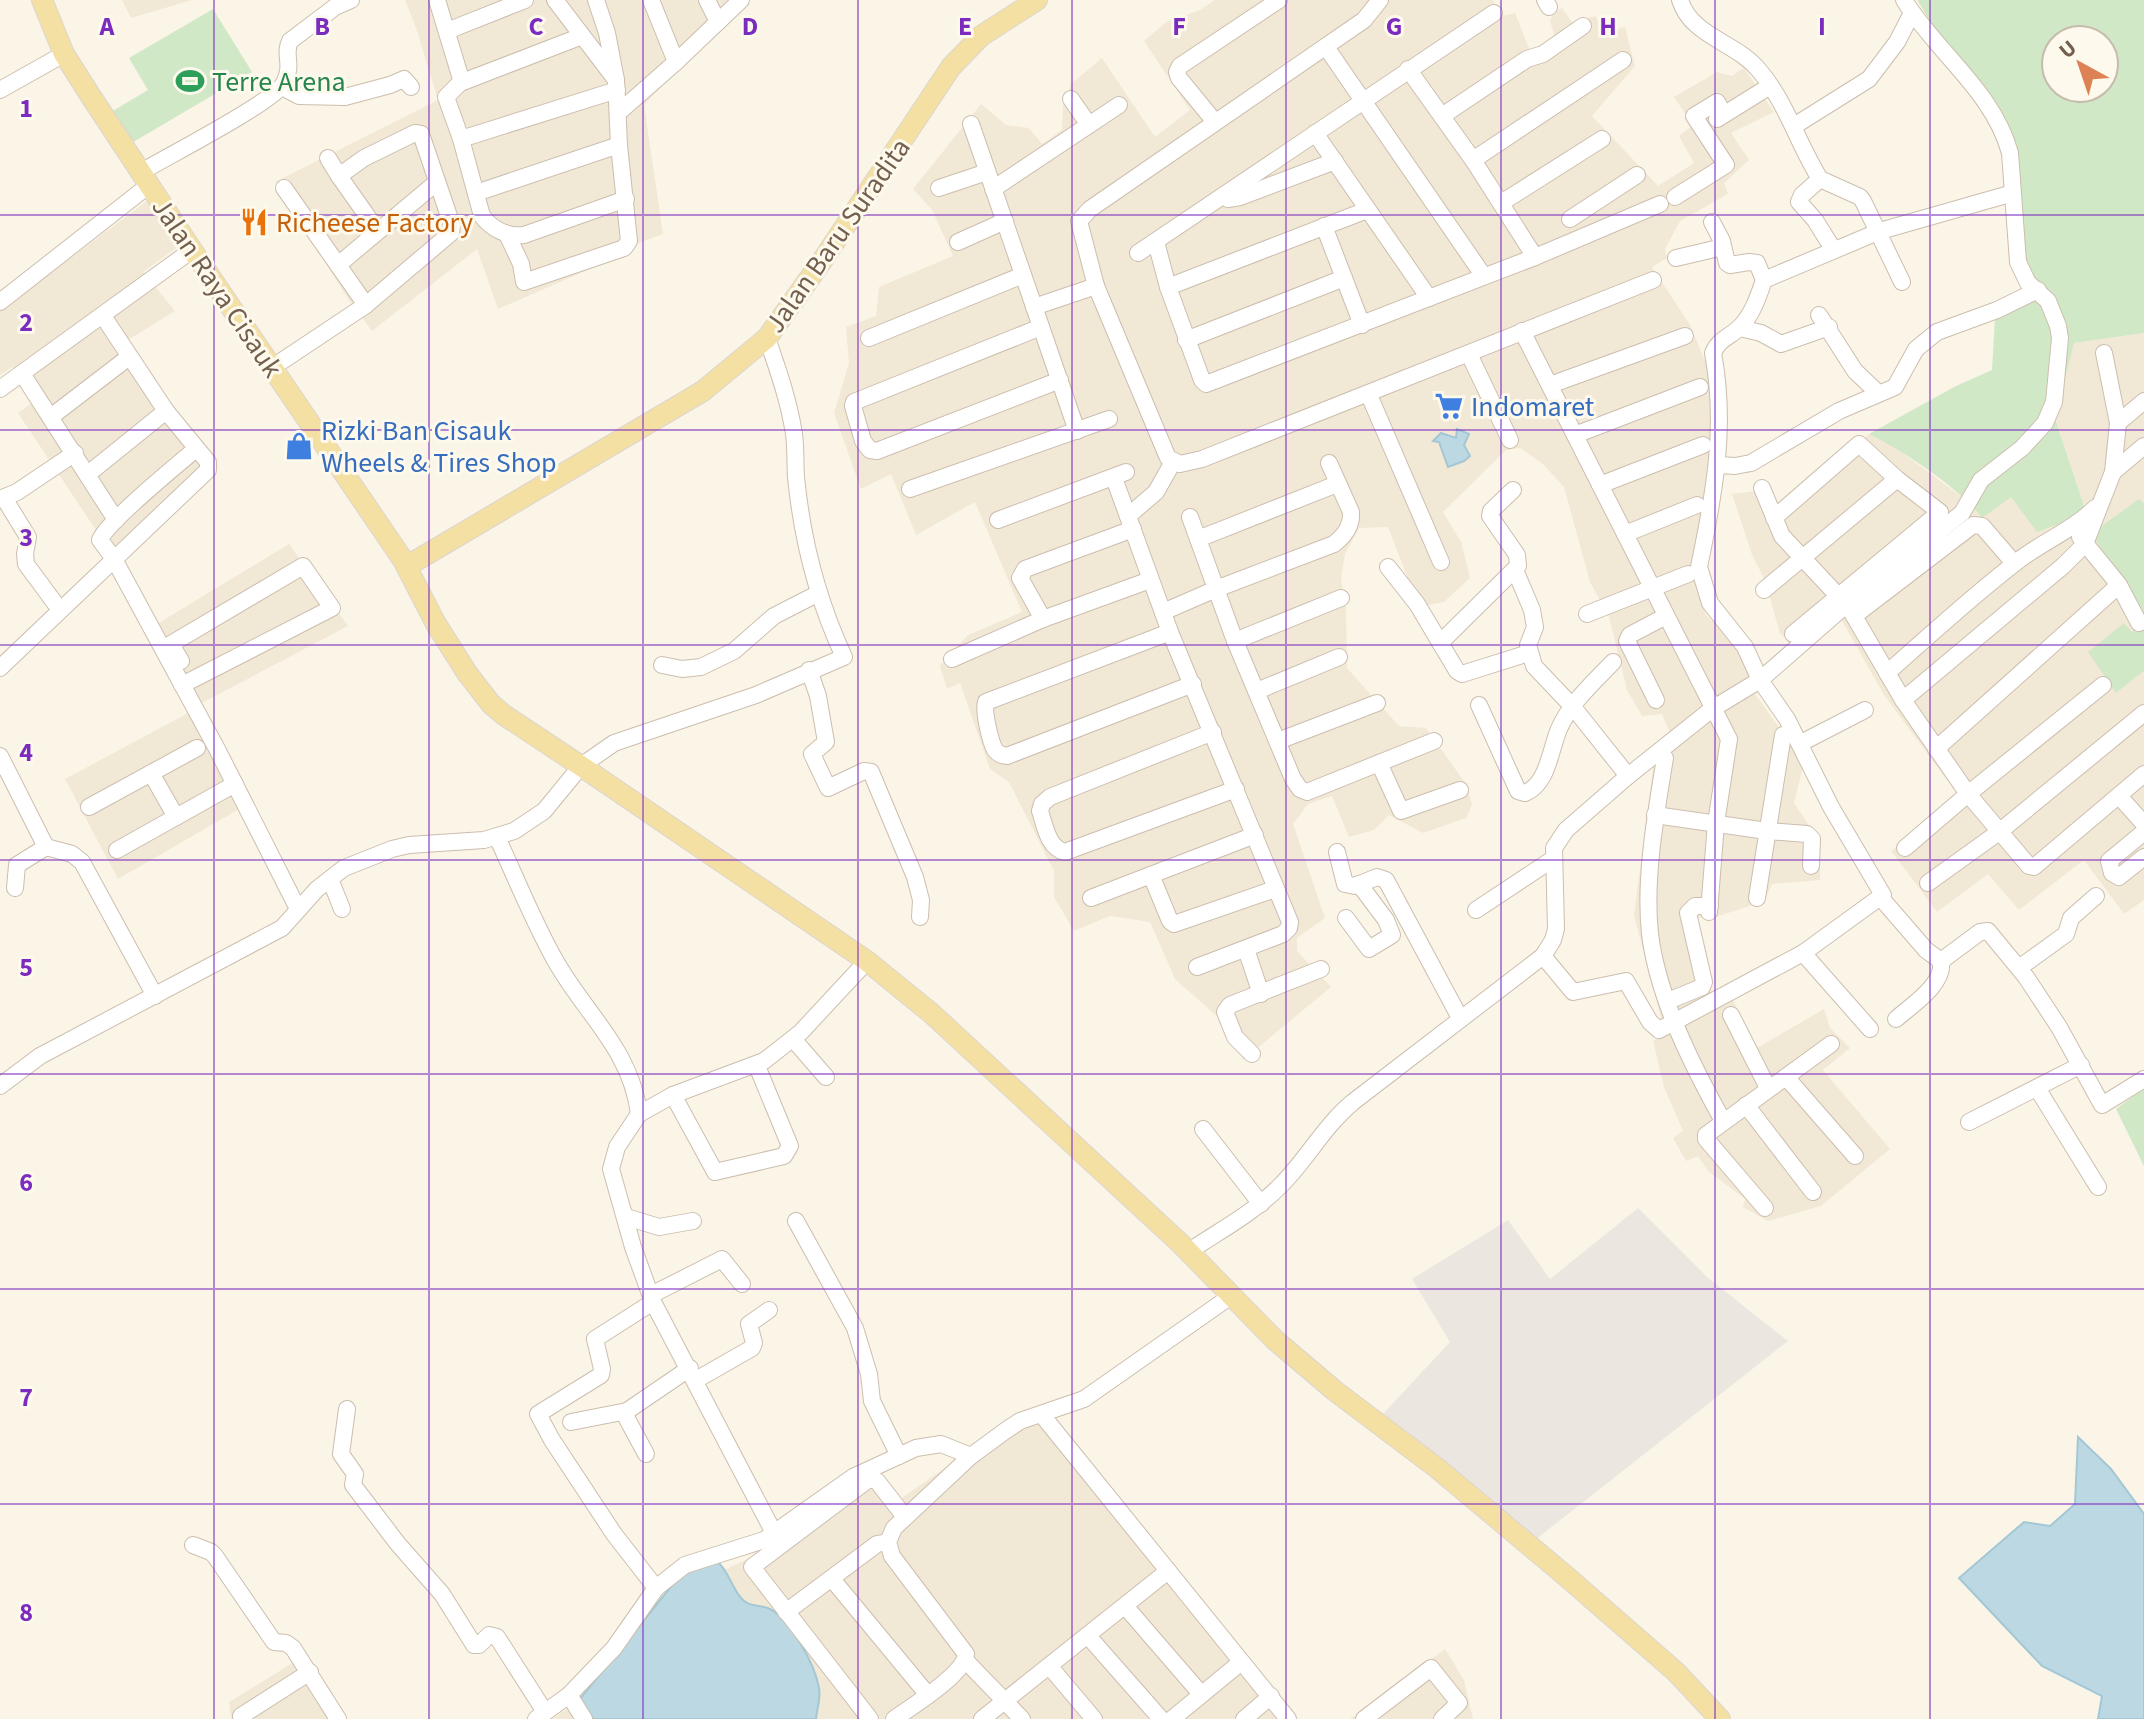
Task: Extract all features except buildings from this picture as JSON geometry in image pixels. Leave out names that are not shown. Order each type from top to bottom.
[{"type":"main road","name":"Jalan Raya Cisauk","points":[[42,0],[64,54],[192,250],[407,566],[436,624],[491,704],[546,745],[867,961],[966,1043],[1188,1252],[1275,1340],[1335,1391],[1437,1468],[1567,1577],[1676,1672],[1720,1719]]},
{"type":"main road","name":"Jalan Baru Suradita","points":[[407,566],[703,391],[767,338],[951,67],[981,36],[1037,0]]},
{"type":"street","points":[[0,302],[145,178],[282,87],[290,71],[287,46],[290,41],[335,7],[351,0]]},
{"type":"street","points":[[437,0],[460,83]]},
{"type":"street","points":[[447,31],[525,0]]},
{"type":"street","points":[[555,0],[616,85]]},
{"type":"street","points":[[515,234],[524,282],[624,248],[629,241],[616,85],[607,33],[596,0]]},
{"type":"street","points":[[651,0],[676,62]]},
{"type":"street","points":[[707,0],[718,22]]},
{"type":"street","points":[[618,113],[741,0]]},
{"type":"street","points":[[1215,122],[1179,78],[1177,72],[1180,66],[1279,0]]},
{"type":"street","points":[[1173,462],[1161,443],[1096,286],[1080,228],[1082,215],[1364,20],[1380,0]]},
{"type":"street","points":[[1680,0],[1689,19],[1757,67],[1794,126],[1820,179],[1860,197],[1880,231],[1902,282]]},
{"type":"street","points":[[1794,126],[1869,79],[1897,42],[1908,6]]},
{"type":"street","points":[[1188,1252],[1261,1204],[1282,1185],[1338,1114],[1543,956],[1556,929],[1553,859],[1557,840],[1628,776],[1712,709],[1760,680],[1839,611],[1962,513],[1981,480],[2022,448],[2045,423],[2054,402],[2060,338],[2048,301],[2023,276],[2018,262],[2010,153],[2000,125],[1978,92],[1908,6]]},
{"type":"street","points":[[1138,253],[1494,13]]},
{"type":"street","points":[[1442,116],[1583,26]]},
{"type":"street","points":[[582,36],[460,83],[446,97],[485,221],[515,234],[626,199]]},
{"type":"street","points":[[1326,47],[1483,275]]},
{"type":"street","points":[[0,90],[64,54]]},
{"type":"street","points":[[1473,160],[1623,60]]},
{"type":"street","points":[[1408,69],[1473,160],[1535,257]]},
{"type":"street","points":[[282,87],[299,96],[345,97],[404,79],[411,87]]},
{"type":"street","points":[[461,139],[616,85]]},
{"type":"street","points":[[1156,242],[1186,340],[1206,384],[1535,257],[1667,201],[1726,165],[1703,127],[1770,86]]},
{"type":"street","points":[[1071,99],[1089,125]]},
{"type":"street","points":[[993,189],[1119,105]]},
{"type":"street","points":[[971,124],[1077,431]]},
{"type":"street","points":[[1315,133],[1429,298]]},
{"type":"street","points":[[273,367],[366,305],[451,233],[452,225],[421,134],[406,137],[364,158],[339,176]]},
{"type":"street","points":[[1501,203],[1602,139]]},
{"type":"street","points":[[476,193],[619,145]]},
{"type":"street","points":[[328,158],[377,230]]},
{"type":"street","points":[[1219,200],[1240,197],[1335,161]]},
{"type":"street","points":[[939,188],[987,172]]},
{"type":"street","points":[[1570,219],[1637,175]]},
{"type":"street","points":[[1820,179],[1802,195],[1799,202],[1815,220],[1833,249]]},
{"type":"street","points":[[338,265],[437,182]]},
{"type":"street","points":[[284,188],[366,305]]},
{"type":"street","points":[[1764,280],[1880,231],[2013,193]]},
{"type":"street","points":[[1560,203],[1582,238]]},
{"type":"street","points":[[1168,287],[1367,210]]},
{"type":"street","points":[[958,242],[1005,221]]},
{"type":"street","points":[[1543,956],[1573,992],[1626,981],[1653,1027],[1659,1030],[1803,953],[1881,898],[1883,892],[1831,807],[1801,743],[1760,680],[1745,647],[1710,603],[1699,567],[1719,465],[1718,380],[1713,353],[1722,338],[1740,328],[1752,311],[1764,280],[1757,263],[1727,263],[1712,222]]},
{"type":"street","points":[[1324,226],[1362,325]]},
{"type":"street","points":[[1676,258],[1723,247]]},
{"type":"street","points":[[0,389],[192,250]]},
{"type":"street","points":[[869,338],[1023,275]]},
{"type":"street","points":[[1186,340],[1344,278]]},
{"type":"street","points":[[1173,462],[1191,463],[1653,280]]},
{"type":"street","points":[[1034,307],[1096,286]]},
{"type":"street","points":[[1719,465],[1751,463],[1839,411],[1877,392],[1895,387],[1916,349],[1937,332],[1997,310],[2038,290]]},
{"type":"street","points":[[0,668],[208,470],[208,462],[166,411],[103,316]]},
{"type":"street","points":[[1740,328],[1761,333],[1781,344],[1824,321],[1855,371],[1877,392]]},
{"type":"street","points":[[1041,327],[854,402],[863,441],[870,450],[877,451],[1060,380]]},
{"type":"street","points":[[1522,331],[1730,744],[1716,823],[1709,909],[1695,906],[1688,913],[1704,982],[1702,987],[1668,1001]]},
{"type":"street","points":[[1550,385],[1685,336]]},
{"type":"street","points":[[0,1086],[40,1056],[282,928],[298,909],[344,868],[409,845],[497,837],[514,831],[544,811],[581,766],[614,743],[756,695],[844,657],[809,559],[797,486],[795,437],[767,338]]},
{"type":"street","points":[[1903,700],[2085,544],[2113,472],[2118,423],[2104,353]]},
{"type":"street","points":[[1469,354],[1510,440]]},
{"type":"street","points":[[52,416],[129,357]]},
{"type":"street","points":[[23,375],[116,520]]},
{"type":"street","points":[[1575,435],[1700,387]]},
{"type":"street","points":[[1369,395],[1441,562]]},
{"type":"street","points":[[2118,423],[2144,401]]},
{"type":"street","points":[[88,474],[166,411]]},
{"type":"street","points":[[910,489],[1109,419]]},
{"type":"street","points":[[1774,518],[1859,444],[1940,512],[1846,606]]},
{"type":"street","points":[[1600,485],[1703,445]]},
{"type":"street","points":[[2113,472],[2144,446]]},
{"type":"street","points":[[187,682],[99,538],[196,449]]},
{"type":"street","points":[[60,610],[26,564],[28,537],[2,498],[17,492],[75,453]]},
{"type":"street","points":[[1043,619],[1020,578],[1021,573],[1131,522],[1156,492],[1173,462]]},
{"type":"street","points":[[1163,612],[1334,544],[1343,537],[1351,520],[1351,512],[1329,463]]},
{"type":"street","points":[[998,520],[1120,475],[1150,580],[1290,922],[1283,934],[1197,967]]},
{"type":"street","points":[[1764,590],[1897,479]]},
{"type":"street","points":[[1198,539],[1337,484]]},
{"type":"street","points":[[1762,488],[1782,536],[1846,606],[1936,749],[1968,794],[2029,866],[2040,865],[2144,774]]},
{"type":"street","points":[[1440,643],[1515,570],[1519,561],[1517,555],[1490,516],[1491,511],[1513,490]]},
{"type":"street","points":[[1887,673],[2014,563],[2081,521],[2100,502]]},
{"type":"street","points":[[1625,534],[1697,505]]},
{"type":"street","points":[[1190,517],[1235,641],[1296,785],[1307,792],[1434,741]]},
{"type":"street","points":[[1793,634],[1846,606],[1973,525],[1982,526],[2014,563]]},
{"type":"street","points":[[2071,526],[2119,585],[2139,623]]},
{"type":"street","points":[[187,682],[332,608],[303,566],[171,644],[187,682],[235,784],[298,909]]},
{"type":"street","points":[[1388,567],[1417,604],[1454,668],[1462,674],[1529,653]]},
{"type":"street","points":[[1515,570],[1532,610],[1535,627],[1528,645],[1534,666],[1573,707],[1628,776]]},
{"type":"street","points":[[1587,614],[1688,574]]},
{"type":"street","points":[[952,659],[1043,619],[1150,580]]},
{"type":"street","points":[[1936,749],[2119,585]]},
{"type":"street","points":[[662,665],[682,669],[701,667],[734,651],[774,616],[819,593]]},
{"type":"street","points":[[1235,641],[1341,598]]},
{"type":"street","points":[[1656,700],[1627,641],[1630,635],[1666,616]]},
{"type":"street","points":[[1170,632],[986,702],[984,709],[996,751],[1007,756],[1193,684]]},
{"type":"street","points":[[1257,691],[1339,657]]},
{"type":"street","points":[[1479,705],[1518,791],[1525,793],[1534,790],[1541,778],[1559,729],[1573,707],[1613,662]]},
{"type":"street","points":[[809,670],[818,696],[826,742],[812,754],[828,788],[864,771],[871,772],[915,877],[921,900],[920,917]]},
{"type":"street","points":[[1905,848],[2103,685]]},
{"type":"street","points":[[1278,741],[1377,703]]},
{"type":"street","points":[[1801,743],[1865,710]]},
{"type":"street","points":[[1928,883],[1999,832],[2144,713]]},
{"type":"street","points":[[1213,732],[1050,797],[1042,804],[1040,811],[1052,844],[1065,852],[1236,789]]},
{"type":"street","points":[[1757,898],[1783,735]]},
{"type":"street","points":[[89,807],[197,748]]},
{"type":"street","points":[[0,756],[46,847]]},
{"type":"street","points":[[1665,758],[1655,815],[1650,934],[1668,1001],[1689,1058],[1723,1121]]},
{"type":"street","points":[[1379,763],[1401,811],[1460,790]]},
{"type":"street","points":[[151,773],[176,817]]},
{"type":"street","points":[[117,850],[235,784]]},
{"type":"street","points":[[2119,796],[2144,824]]},
{"type":"street","points":[[1655,815],[1807,834],[1812,839],[1811,866]]},
{"type":"street","points":[[2144,832],[2109,861],[2108,866],[2119,877],[2144,857]]},
{"type":"street","points":[[1091,898],[1255,835]]},
{"type":"street","points":[[497,837],[555,961],[624,1061],[639,1114]]},
{"type":"street","points":[[15,888],[17,865],[46,847],[72,854],[82,862],[155,996]]},
{"type":"street","points":[[1337,852],[1345,884],[1350,887],[1377,877],[1386,880],[1460,1018]]},
{"type":"street","points":[[1476,910],[1553,859]]},
{"type":"street","points":[[1151,875],[1174,924],[1275,889]]},
{"type":"street","points":[[330,879],[342,909]]},
{"type":"street","points":[[1346,918],[1369,949],[1392,935],[1386,920],[1359,884]]},
{"type":"street","points":[[2019,968],[2066,934],[2071,918],[2096,896]]},
{"type":"street","points":[[1881,898],[1926,950],[1941,961]]},
{"type":"street","points":[[1941,961],[1984,930],[1988,931],[2019,968],[2081,1065],[2102,1105],[2144,1079]]},
{"type":"street","points":[[1246,949],[1261,994]]},
{"type":"street","points":[[1803,953],[1870,1029]]},
{"type":"street","points":[[774,1533],[652,1299],[633,1247],[611,1162],[639,1114],[673,1095],[757,1066],[793,1039],[867,961]]},
{"type":"street","points":[[1896,1019],[1936,981],[1941,974],[1941,961]]},
{"type":"street","points":[[1252,1054],[1235,1037],[1225,1012],[1230,1005],[1321,969]]},
{"type":"street","points":[[1731,1015],[1768,1088]]},
{"type":"street","points":[[793,1039],[826,1077]]},
{"type":"street","points":[[1765,1208],[1705,1137],[1831,1044]]},
{"type":"street","points":[[1969,1122],[2081,1065]]},
{"type":"street","points":[[673,1095],[715,1172],[784,1156],[790,1146],[757,1066]]},
{"type":"street","points":[[1786,1077],[1855,1156]]},
{"type":"street","points":[[2037,1088],[2098,1187]]},
{"type":"street","points":[[1746,1105],[1813,1192]]},
{"type":"street","points":[[1203,1129],[1261,1204]]},
{"type":"street","points":[[626,1217],[659,1227],[693,1221]]},
{"type":"street","points":[[796,1221],[855,1328],[869,1374],[872,1401],[899,1456]]},
{"type":"street","points":[[656,1588],[614,1534],[538,1414],[601,1375],[595,1339],[652,1299],[722,1259],[742,1284]]},
{"type":"street","points":[[894,1719],[928,1695],[965,1660],[966,1654],[892,1556],[888,1542],[894,1528],[971,1456],[1020,1421],[1084,1399],[1231,1296]]},
{"type":"street","points":[[571,1422],[627,1411],[693,1374],[752,1348],[754,1343],[749,1324],[769,1310]]},
{"type":"street","points":[[347,1409],[341,1454],[355,1474],[353,1485],[398,1544],[442,1594],[474,1645],[479,1645],[489,1635],[497,1637],[540,1716],[569,1695],[614,1648],[656,1588],[694,1560],[764,1540],[853,1477],[916,1448],[941,1444],[971,1456]]},
{"type":"street","points":[[627,1411],[626,1417],[646,1454]]},
{"type":"street","points":[[1042,1415],[1288,1719]]},
{"type":"street","points":[[870,1719],[752,1570],[753,1564],[869,1479],[877,1481],[905,1517]]},
{"type":"street","points":[[786,1612],[877,1544],[888,1542]]},
{"type":"street","points":[[193,1545],[211,1552],[271,1639],[289,1645],[310,1672],[337,1719]]},
{"type":"street","points":[[982,1719],[1168,1571]]},
{"type":"street","points":[[832,1579],[928,1695]]},
{"type":"street","points":[[1125,1606],[1201,1694]]},
{"type":"street","points":[[1088,1636],[1161,1719]]},
{"type":"street","points":[[965,1660],[1022,1719]]},
{"type":"street","points":[[1172,1719],[1240,1663]]},
{"type":"street","points":[[1050,1667],[1094,1719]]},
{"type":"street","points":[[1364,1719],[1431,1668],[1459,1702],[1460,1712],[1442,1719]]},
{"type":"street","points":[[241,1716],[310,1672]]},
{"type":"street","points":[[569,1695],[584,1719]]},
{"type":"street","points":[[1244,1719],[1271,1696]]},
{"type":"shaded area","points":[[122,0],[192,0],[131,18]]},
{"type":"shaded area","points":[[405,0],[744,0],[644,105],[663,234],[615,252],[608,261],[498,309],[477,249],[372,331],[350,302],[275,182],[438,100]]},
{"type":"shaded area","points":[[1215,0],[1493,0],[1502,16],[1515,13],[1530,51],[1539,50],[1555,37],[1550,21],[1553,13],[1562,8],[1572,22],[1596,16],[1601,32],[1625,27],[1635,66],[1592,116],[1658,186],[1694,163],[1679,136],[1693,125],[1674,97],[1717,72],[1732,76],[1744,68],[1774,112],[1731,133],[1749,160],[1724,183],[1728,194],[1680,221],[1665,249],[1667,258],[1652,267],[1690,325],[1710,373],[1715,441],[1691,567],[1696,590],[1706,615],[1736,644],[1753,680],[1755,694],[1804,762],[1794,803],[1820,842],[1820,880],[1772,884],[1764,901],[1713,918],[1692,917],[1716,1007],[1733,1000],[1757,1048],[1824,1009],[1830,1028],[1850,1048],[1823,1070],[1890,1149],[1821,1206],[1768,1221],[1743,1207],[1745,1199],[1708,1171],[1698,1156],[1686,1161],[1673,1138],[1683,1131],[1664,1087],[1653,1041],[1665,1034],[1634,915],[1654,761],[1676,747],[1662,714],[1642,716],[1627,690],[1609,617],[1590,582],[1564,487],[1543,464],[1520,448],[1506,450],[1443,512],[1461,542],[1470,578],[1444,602],[1419,607],[1388,527],[1359,528],[1345,554],[1341,580],[1346,606],[1347,668],[1399,726],[1426,728],[1466,784],[1472,805],[1466,818],[1423,833],[1389,815],[1374,830],[1349,837],[1332,796],[1308,804],[1293,824],[1325,918],[1297,938],[1297,951],[1331,987],[1243,1060],[1219,1018],[1175,979],[1150,922],[1110,916],[1074,931],[1054,897],[1054,871],[1009,782],[990,769],[960,683],[947,689],[940,666],[968,635],[1022,612],[975,502],[916,535],[891,474],[861,489],[834,413],[849,363],[846,327],[876,316],[879,287],[953,256],[932,210],[913,189],[981,104],[1006,125],[1029,128],[1042,144],[1062,130],[1063,105],[1071,84],[1102,58],[1155,137],[1190,110],[1144,41],[1166,22],[1200,10]]},
{"type":"shaded area","points":[[147,201],[179,246],[143,272],[175,311],[126,341],[159,396],[217,465],[114,557],[18,413],[36,400],[12,367],[0,375],[0,311]]},
{"type":"shaded area","points":[[2144,333],[2144,503],[2139,499],[2144,621],[2132,633],[2124,623],[2116,693],[2144,671],[2144,900],[2124,914],[2084,860],[2019,910],[1988,874],[1937,912],[1891,851],[1958,795],[1884,695],[1841,619],[1795,648],[1780,634],[1765,580],[1752,555],[1732,494],[1767,490],[1776,510],[1869,434],[1892,445],[1974,506],[2011,497],[2085,509],[2055,419],[2074,343]]},
{"type":"shaded area","points":[[289,544],[348,626],[198,705],[157,624]]},
{"type":"shaded area","points":[[190,712],[241,808],[118,879],[65,779]]},
{"type":"shaded area","points":[[1638,1208],[1707,1277],[1788,1341],[1535,1540],[1382,1415],[1450,1342],[1412,1279],[1508,1220],[1550,1279]]},
{"type":"shaded area","points":[[1043,1409],[1291,1719],[553,1719],[579,1700],[678,1578],[717,1561],[726,1569],[750,1558],[877,1466],[899,1500],[1013,1420]]},
{"type":"shaded area","points":[[1445,1649],[1464,1680],[1473,1719],[1350,1719]]},
{"type":"shaded area","points":[[299,1659],[338,1719],[231,1719],[229,1702]]},
{"type":"green space","points":[[1917,0],[2144,0],[2144,333],[2074,343],[2055,419],[2085,509],[2075,518],[2037,532],[2011,497],[1982,518],[1930,471],[1869,434],[1956,386],[1992,370],[1995,318],[2029,296],[2004,139]]},
{"type":"green space","name":"Terre Arena","points":[[213,9],[252,72],[130,144],[111,112],[148,90],[129,58]]},
{"type":"green space","points":[[2139,499],[2144,503],[2144,621],[2092,533]]},
{"type":"green space","points":[[2144,621],[2144,671],[2116,693],[2088,652],[2124,623],[2132,632]]},
{"type":"green space","points":[[2144,1088],[2144,1166],[2116,1109]]},
{"type":"water","points":[[1457,429],[1469,434],[1464,445],[1470,456],[1448,467],[1439,442],[1433,441],[1441,433],[1456,438]]},
{"type":"water","points":[[2078,1437],[2111,1469],[2144,1514],[2144,1719],[2098,1719],[2102,1696],[2042,1666],[1959,1578],[2024,1522],[2050,1526],[2075,1504]]},
{"type":"water","points":[[717,1561],[744,1601],[770,1609],[778,1615],[801,1644],[819,1688],[816,1719],[593,1719],[579,1700],[678,1578],[697,1567]]},
{"type":"place","name":"Terre Arena","points":[[190,81]]},
{"type":"place","name":"Richeese Factory","points":[[254,222]]},
{"type":"place","name":"Indomaret","points":[[1449,406]]},
{"type":"place","name":"Rizki Ban Cisauk Wheels & Tires Shop","points":[[299,446]]}]
